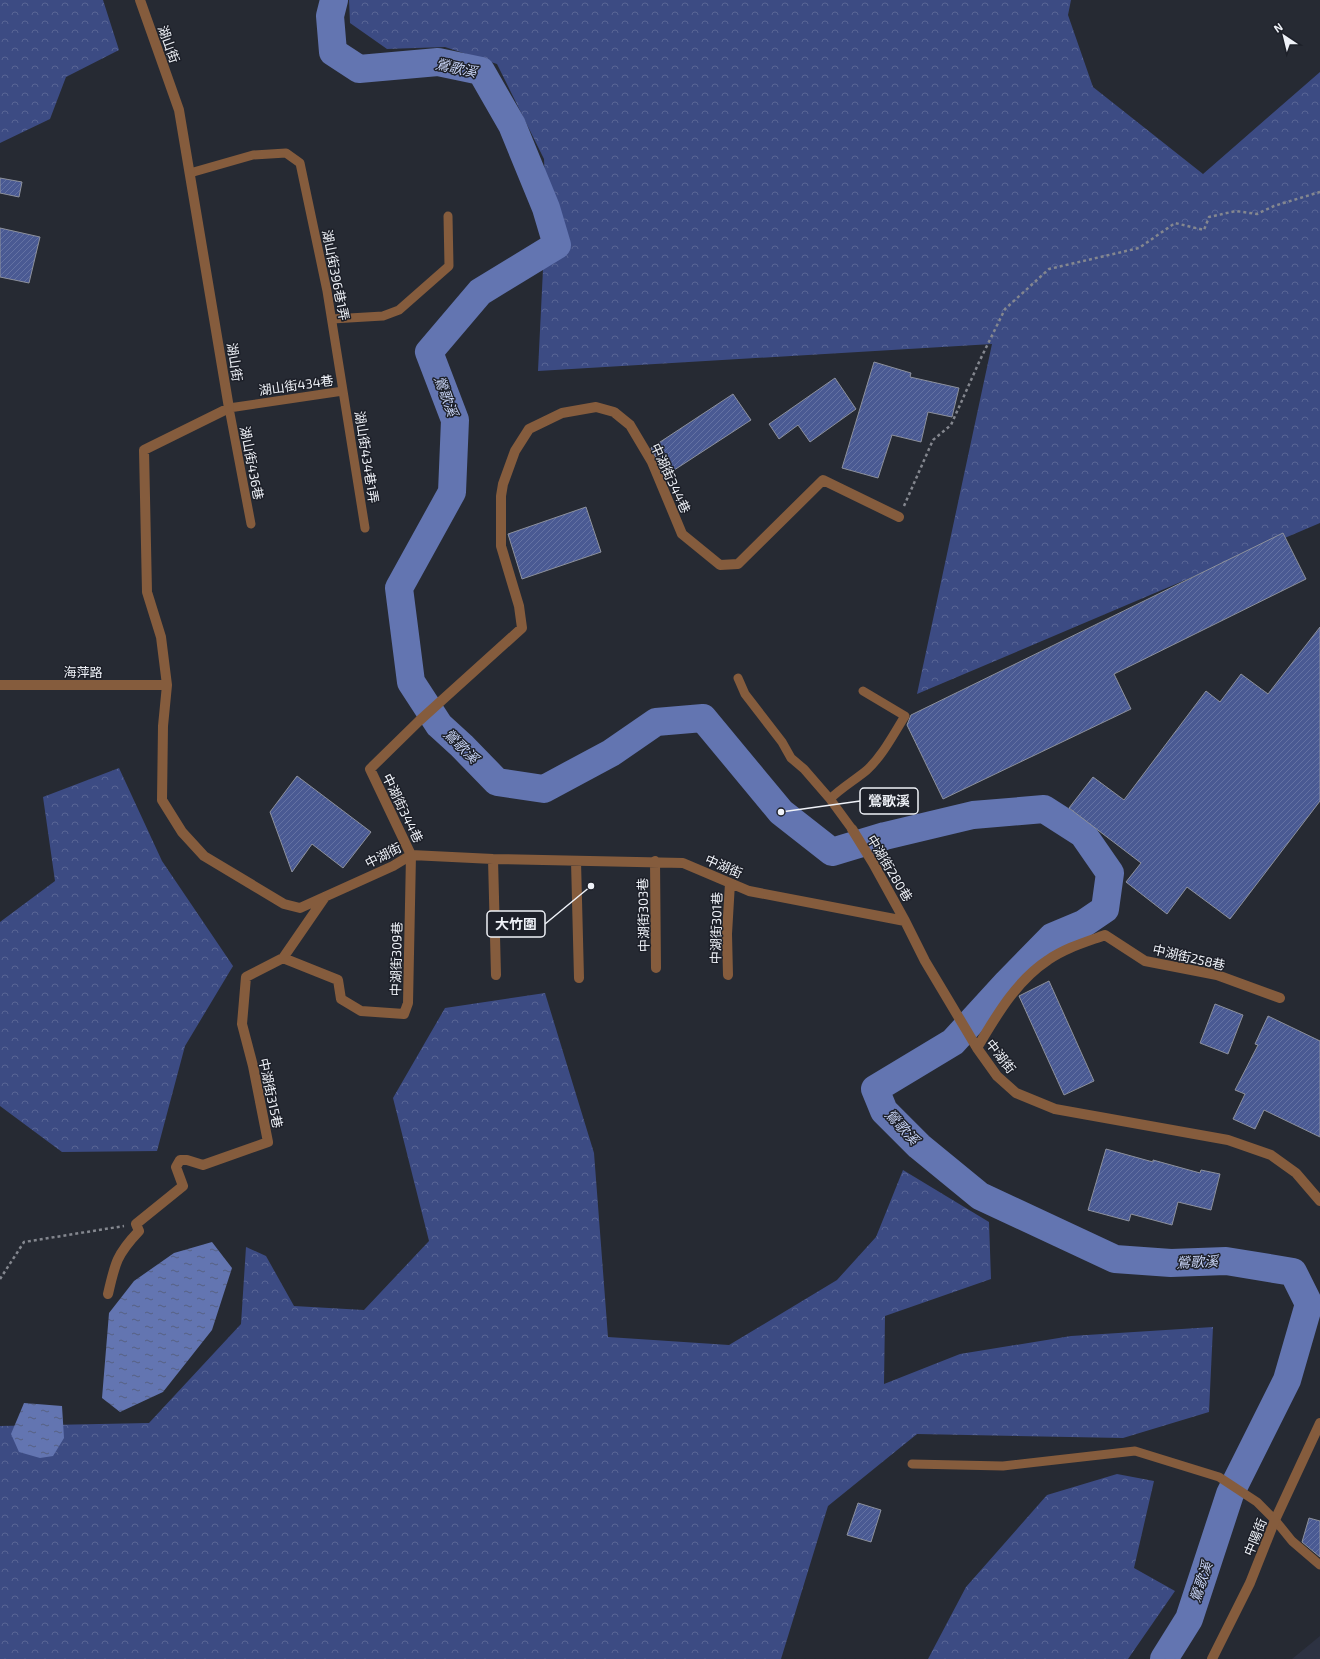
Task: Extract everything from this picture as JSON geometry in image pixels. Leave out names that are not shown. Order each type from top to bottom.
[{"type":"street","name":"湖山街","points":[[140,0],[179,110],[229,408]]},
{"type":"street","name":"中湖街344巷","points":[[411,855],[370,769],[419,721],[522,628],[519,606],[501,546],[501,496],[503,484],[515,451],[529,429],[562,413],[596,407],[614,412],[630,425],[652,462],[682,534],[720,565],[738,564],[823,480],[899,517]]},
{"type":"street","points":[[167,685],[161,637],[147,592],[144,450],[229,408]]},
{"type":"street","name":"海萍路","points":[[0,685],[167,685]]},
{"type":"street","name":"中湖街","points":[[167,685],[163,726],[162,800],[182,832],[204,856],[284,904],[300,908],[393,866],[411,855],[493,860],[655,861],[683,862],[749,891],[905,921],[925,961],[977,1048],[997,1076],[1016,1093],[1055,1109],[1228,1140],[1271,1155],[1296,1173],[1320,1201]]},
{"type":"street","name":"中湖街280巷","points":[[852,829],[873,863],[905,921]]},
{"type":"street","name":"中湖街309巷","points":[[283,958],[338,980],[340,998],[362,1011],[404,1014],[408,1003],[411,855]]},
{"type":"street","points":[[493,860],[496,975]]},
{"type":"street","points":[[576,861],[579,978]]},
{"type":"street","name":"中湖街303巷","points":[[655,861],[656,968]]},
{"type":"street","name":"中湖街301巷","points":[[728,975],[727,934],[730,883]]},
{"type":"street","name":"中湖街315巷","points":[[136,1224],[183,1186],[176,1167],[180,1160],[187,1160],[203,1165],[268,1142],[253,1066],[242,1024],[246,977],[283,958],[326,897]]},
{"type":"street","name":"中湖街258巷","points":[[977,1048],[999,1012],[1020,985],[1036,970],[1048,960],[1065,950],[1105,935],[1145,961],[1217,975],[1280,998]]},
{"type":"street","points":[[108,1294],[114,1264],[124,1247],[139,1231],[136,1224]]},
{"type":"street","name":"中陽街","points":[[1212,1659],[1250,1583],[1275,1520],[1320,1423]]},
{"type":"lane","name":"湖山街396巷1弄","points":[[190,173],[253,155],[286,153],[300,163],[332,319],[343,392]]},
{"type":"lane","points":[[332,319],[383,316],[399,310],[438,276],[449,266],[448,216]]},
{"type":"lane","name":"湖山街434巷","points":[[229,408],[343,392]]},
{"type":"lane","name":"湖山街434巷1弄","points":[[343,392],[365,528]]},
{"type":"lane","name":"湖山街436巷","points":[[229,408],[250,524]]},
{"type":"lane","points":[[738,678],[745,694],[782,742],[791,758],[804,769],[830,799],[852,829]]},
{"type":"lane","points":[[830,799],[867,770],[882,755],[904,716],[863,691]]},
{"type":"lane","points":[[912,1464],[1003,1466],[1135,1451],[1219,1478],[1257,1502],[1275,1520],[1292,1541],[1320,1566]]},
{"type":"path","points":[[899,517],[933,440],[951,425],[980,360],[1005,310],[1049,270],[1139,248],[1175,224],[1204,230],[1209,217],[1236,211],[1257,214],[1274,206],[1320,192]]},
{"type":"path","points":[[0,1279],[24,1242],[136,1224]]},
{"type":"shaded area","points":[[1320,1636],[1320,1659],[1292,1659]]},
{"type":"green space","points":[[0,0],[103,0],[119,50],[66,77],[50,119],[0,143]]},
{"type":"green space","points":[[349,0],[1071,0],[1068,15],[1093,87],[1203,174],[1320,72],[1320,523],[917,694],[992,344],[538,371],[546,208],[544,159],[497,64],[445,47],[387,49],[350,23]]},
{"type":"green space","points":[[119,768],[162,861],[233,966],[185,1046],[157,1151],[62,1152],[0,1106],[0,922],[55,881],[43,797]]},
{"type":"green space","points":[[545,993],[594,1153],[608,1337],[729,1345],[837,1280],[876,1237],[903,1170],[989,1222],[991,1279],[885,1316],[884,1384],[960,1354],[1071,1336],[1213,1327],[1209,1412],[1123,1438],[917,1434],[828,1506],[781,1659],[0,1659],[0,1426],[149,1423],[241,1324],[246,1247],[266,1256],[294,1306],[364,1310],[429,1241],[393,1098],[445,1008]]},
{"type":"green space","points":[[1117,1474],[1154,1481],[1134,1568],[1175,1591],[1128,1659],[928,1659],[966,1587],[1047,1495]]},
{"type":"water","points":[[212,1242],[232,1268],[212,1330],[163,1392],[120,1412],[102,1398],[109,1313],[134,1281],[174,1253]]},
{"type":"water","points":[[24,1403],[62,1406],[64,1438],[53,1456],[40,1458],[19,1452],[11,1434]]},
{"type":"building","points":[[0,178],[22,182],[19,197],[0,193]]},
{"type":"building","points":[[0,228],[40,237],[29,283],[0,277]]},
{"type":"building","points":[[874,362],[911,373],[910,377],[959,388],[952,417],[928,412],[921,442],[892,435],[878,478],[842,468]]},
{"type":"building","points":[[835,378],[856,409],[810,442],[798,425],[779,439],[769,424]]},
{"type":"building","points":[[733,394],[751,420],[665,476],[651,448]]},
{"type":"building","points":[[586,507],[601,552],[522,579],[508,534]]},
{"type":"building","points":[[1283,533],[1306,579],[1114,674],[1131,709],[943,799],[907,725],[911,715]]},
{"type":"building","points":[[1320,627],[1320,801],[1230,919],[1187,887],[1167,914],[1126,882],[1141,863],[1069,808],[1093,777],[1124,800],[1206,691],[1220,702],[1241,674],[1268,694]]},
{"type":"building","points":[[297,776],[371,832],[343,868],[312,844],[292,872],[270,812]]},
{"type":"building","points":[[1049,981],[1094,1081],[1064,1095],[1019,996]]},
{"type":"building","points":[[1215,1004],[1243,1015],[1228,1054],[1200,1043]]},
{"type":"building","points":[[1268,1016],[1320,1041],[1320,1137],[1264,1110],[1255,1129],[1233,1119],[1245,1094],[1235,1090],[1258,1045],[1255,1044]]},
{"type":"building","points":[[1106,1149],[1200,1173],[1201,1170],[1220,1174],[1211,1210],[1178,1202],[1172,1225],[1131,1214],[1129,1221],[1088,1210]]},
{"type":"building","points":[[858,1503],[881,1510],[871,1542],[847,1535]]},
{"type":"building","points":[[1309,1518],[1320,1521],[1320,1557],[1302,1542]]},
{"type":"waterway","name":"鶯歌溪","points":[[334,0],[330,16],[333,52],[359,69],[438,62],[481,71],[512,125],[546,208],[557,245],[480,292],[429,352],[455,420],[452,492],[399,588],[411,682],[439,725],[497,782],[544,789],[611,753],[656,722],[703,718],[781,812],[832,852],[885,836],[973,815],[1044,809],[1083,834],[1110,873],[1105,909],[1083,924],[1052,937],[953,1042],[875,1089],[884,1111],[919,1146],[980,1196],[1115,1259],[1171,1263],[1226,1261],[1293,1272],[1309,1304],[1287,1380],[1230,1494],[1189,1619],[1164,1659]]},
{"type":"place","name":"鶯歌溪","points":[[781,812]]},
{"type":"place","name":"大竹圍","points":[[591,886]]}]
